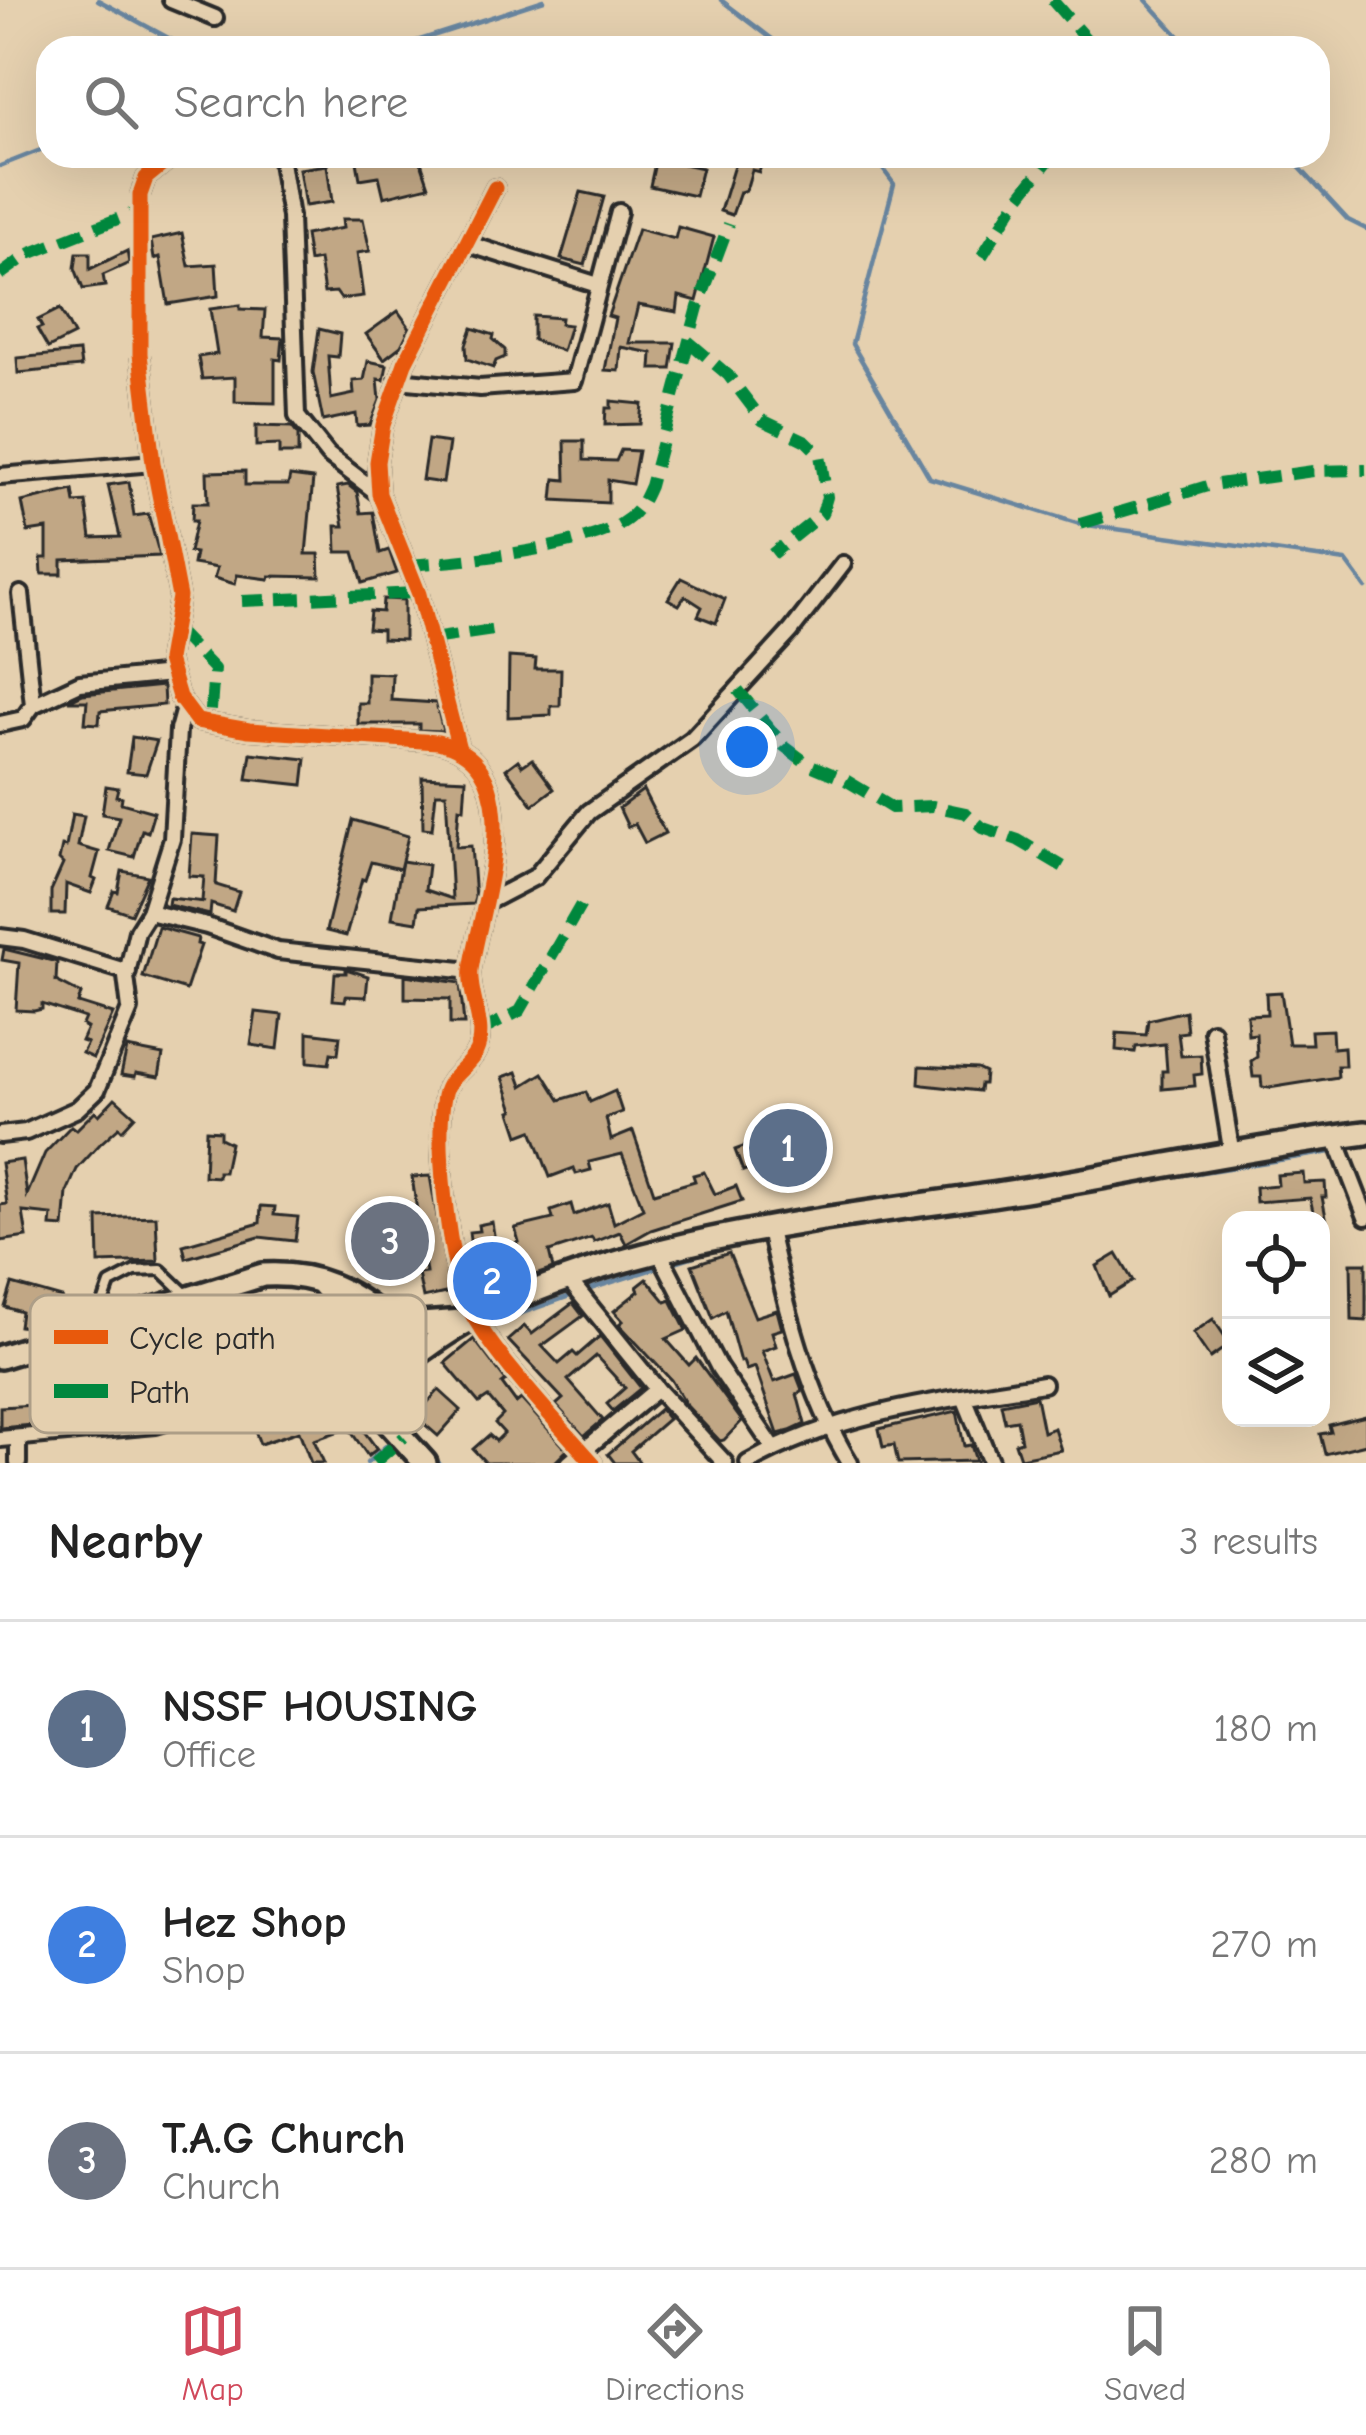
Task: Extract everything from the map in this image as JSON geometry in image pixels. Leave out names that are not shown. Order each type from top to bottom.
[{"type":"main road","points":[[426,1350],[472,1319],[569,1280],[768,1226],[914,1207],[1366,1133]]},
{"type":"main road","points":[[196,1295],[263,1275],[316,1278],[351,1295]]},
{"type":"main road","points":[[316,1278],[331,1295]]},
{"type":"main road","points":[[426,1322],[472,1319]]},
{"type":"main road","points":[[0,1357],[30,1348]]},
{"type":"main road","points":[[400,1433],[425,1463]]},
{"type":"street","points":[[171,0],[215,18]]},
{"type":"street","points":[[158,168],[146,178],[140,195],[140,354],[153,464],[179,597],[168,660],[171,674],[184,708],[197,721],[249,730],[438,742],[459,749],[482,773],[494,819],[489,901],[471,971],[476,1051],[446,1091],[442,1134],[451,1238],[472,1319],[588,1457]]},
{"type":"street","points":[[282,168],[290,217],[297,416],[328,455],[379,494]]},
{"type":"street","points":[[459,749],[419,594],[379,494],[377,449],[398,380],[495,188]]},
{"type":"street","points":[[398,380],[480,388],[574,382],[620,212]]},
{"type":"street","points":[[468,244],[598,285]]},
{"type":"street","points":[[0,476],[153,464]]},
{"type":"street","points":[[489,901],[535,877],[589,812],[692,739],[791,631],[843,564]]},
{"type":"street","points":[[21,594],[33,705]]},
{"type":"street","points":[[0,724],[23,719],[33,705],[80,683],[171,674]]},
{"type":"street","points":[[0,1136],[33,1129],[89,1100],[130,1009],[128,972],[138,926],[149,912],[175,828],[178,730],[184,708]]},
{"type":"street","points":[[149,912],[278,951],[471,971]]},
{"type":"street","points":[[0,938],[24,940],[128,972]]},
{"type":"street","points":[[1212,1031],[1232,1155]]},
{"type":"street","points":[[1335,1137],[1366,1217]]},
{"type":"street","points":[[768,1226],[787,1305],[828,1427],[850,1463]]},
{"type":"street","points":[[659,1252],[719,1367],[773,1449]]},
{"type":"street","points":[[569,1280],[656,1389],[725,1463]]},
{"type":"street","points":[[748,1463],[828,1427],[964,1396],[1043,1384]]},
{"type":"street","points":[[569,1463],[588,1457],[656,1389]]},
{"type":"street","points":[[964,1396],[991,1463]]},
{"type":"street","points":[[0,1438],[77,1433]]},
{"type":"street","points":[[18,1439],[18,1463]]},
{"type":"lane","points":[[106,1295],[110,1284],[135,1271],[161,1270],[187,1295]]},
{"type":"building","points":[[327,168],[332,202],[305,206],[299,169]]},
{"type":"building","points":[[358,168],[423,168],[429,186],[384,197],[379,176],[360,179]]},
{"type":"building","points":[[654,168],[702,168],[695,196],[650,186]]},
{"type":"building","points":[[733,168],[760,168],[752,170],[732,215],[720,211]]},
{"type":"building","points":[[581,192],[604,197],[585,265],[561,259]]},
{"type":"building","points":[[342,219],[363,219],[370,251],[357,253],[363,296],[341,299],[336,292],[324,293],[319,260],[309,262],[305,235],[343,228]]},
{"type":"building","points":[[678,227],[714,237],[697,301],[679,296],[677,312],[638,305],[629,343],[675,343],[671,369],[651,369],[652,353],[621,347],[619,371],[605,370],[615,318],[608,316],[638,229],[675,239]]},
{"type":"building","points":[[182,233],[189,266],[216,264],[218,296],[168,304],[160,257],[154,259],[151,240]]},
{"type":"building","points":[[127,251],[129,263],[103,275],[105,286],[83,289],[75,268],[77,253],[90,253],[90,269]]},
{"type":"building","points":[[240,305],[240,309],[265,310],[263,337],[283,338],[281,360],[275,359],[275,403],[235,402],[235,377],[202,379],[198,357],[217,354],[210,309]]},
{"type":"building","points":[[60,309],[74,335],[48,348],[37,329],[42,327],[38,320]]},
{"type":"building","points":[[398,311],[410,328],[401,346],[384,359],[366,334]]},
{"type":"building","points":[[533,316],[561,318],[560,324],[570,325],[562,351],[533,340]]},
{"type":"building","points":[[472,328],[494,335],[505,350],[505,357],[493,368],[467,359]]},
{"type":"building","points":[[319,329],[340,334],[338,357],[328,356],[331,399],[354,394],[353,381],[364,380],[368,361],[387,365],[384,380],[378,379],[380,400],[370,425],[357,426],[356,414],[323,421],[313,372]]},
{"type":"building","points":[[79,352],[81,367],[18,373],[17,358]]},
{"type":"building","points":[[611,401],[642,404],[640,424],[605,425]]},
{"type":"building","points":[[256,426],[292,427],[298,435],[298,454],[279,454],[279,445],[256,446]]},
{"type":"building","points":[[428,440],[449,443],[443,483],[422,480]]},
{"type":"building","points":[[565,441],[584,441],[584,460],[616,461],[621,450],[638,451],[632,484],[608,480],[608,503],[553,500],[555,479],[566,480]]},
{"type":"building","points":[[245,471],[245,485],[288,485],[290,476],[313,479],[306,554],[319,554],[320,577],[237,575],[235,584],[214,578],[217,568],[193,564],[195,553],[189,552],[196,521],[192,521],[193,503],[208,503],[207,472]]},
{"type":"building","points":[[129,482],[134,516],[148,514],[160,556],[62,560],[62,574],[42,574],[47,529],[28,532],[22,502],[73,490],[75,503],[86,502],[91,538],[120,537],[108,485]]},
{"type":"building","points":[[348,485],[357,492],[361,513],[373,512],[380,553],[389,550],[397,573],[363,583],[354,552],[337,552],[336,526],[344,526],[337,487]]},
{"type":"building","points":[[681,578],[725,599],[716,623],[698,616],[702,607],[685,596],[679,605],[668,599]]},
{"type":"building","points":[[383,599],[404,600],[404,640],[382,639],[382,630],[368,629],[370,611],[382,612]]},
{"type":"building","points":[[509,657],[536,659],[535,669],[561,669],[560,706],[551,706],[551,715],[508,717]]},
{"type":"building","points":[[367,673],[392,674],[391,700],[436,703],[443,731],[419,730],[419,724],[358,724],[358,703],[367,703]]},
{"type":"building","points":[[163,686],[164,705],[100,711],[99,724],[85,723],[87,701],[68,701],[83,694]]},
{"type":"building","points":[[132,737],[157,741],[146,774],[127,772]]},
{"type":"building","points":[[251,753],[306,759],[303,785],[247,779]]},
{"type":"building","points":[[532,759],[554,789],[533,805],[506,769],[518,760],[522,766]]},
{"type":"building","points":[[422,777],[466,779],[456,847],[471,846],[475,898],[473,904],[419,907],[417,922],[392,918],[402,861],[428,865],[425,890],[452,899],[446,793],[436,793],[432,829],[423,828]]},
{"type":"building","points":[[106,786],[118,788],[121,803],[154,812],[148,832],[142,830],[134,857],[109,851],[119,817],[102,814]]},
{"type":"building","points":[[643,790],[665,833],[645,843],[635,824],[628,827],[619,808]]},
{"type":"building","points":[[72,814],[84,816],[78,846],[99,852],[92,878],[96,880],[91,893],[66,884],[65,914],[51,914],[51,891],[63,864],[59,860]]},
{"type":"building","points":[[353,820],[408,836],[400,869],[371,862],[346,936],[326,931]]},
{"type":"building","points":[[192,834],[219,836],[216,885],[239,892],[233,911],[211,904],[210,915],[168,905],[169,898],[205,902],[204,877],[189,876]]},
{"type":"building","points":[[122,871],[148,876],[131,914],[108,906],[114,891],[118,892]]},
{"type":"building","points":[[158,927],[198,938],[201,945],[186,990],[143,977]]},
{"type":"building","points":[[4,949],[57,962],[56,981],[81,994],[78,1003],[113,1014],[93,1058],[82,1053],[87,1043],[81,1041],[87,1028],[82,1025],[85,1018],[42,1004],[42,1009],[34,1011],[16,1010],[19,963],[2,960]]},
{"type":"building","points":[[346,969],[368,976],[366,997],[333,1000],[335,973],[346,973]]},
{"type":"building","points":[[405,975],[460,983],[464,1024],[450,1024],[450,999],[405,998]]},
{"type":"building","points":[[1281,992],[1289,1044],[1312,1044],[1311,1031],[1332,1030],[1333,1048],[1344,1047],[1345,1066],[1337,1066],[1338,1077],[1269,1088],[1262,1087],[1261,1077],[1253,1077],[1256,1034],[1248,1035],[1247,1015],[1267,1014],[1266,993]]},
{"type":"building","points":[[1185,1011],[1187,1032],[1178,1033],[1181,1056],[1201,1055],[1202,1074],[1194,1075],[1195,1086],[1162,1089],[1162,1071],[1167,1071],[1165,1044],[1136,1047],[1135,1052],[1116,1050],[1117,1033],[1146,1035],[1148,1020]]},
{"type":"building","points":[[256,1012],[282,1015],[278,1049],[251,1045]]},
{"type":"building","points":[[308,1032],[340,1036],[338,1054],[331,1053],[329,1064],[308,1062]]},
{"type":"building","points":[[127,1048],[163,1055],[159,1077],[121,1075]]},
{"type":"building","points":[[920,1066],[977,1069],[985,1073],[984,1084],[979,1091],[919,1084]]},
{"type":"building","points":[[517,1072],[522,1086],[543,1073],[560,1100],[586,1092],[590,1102],[615,1091],[622,1112],[606,1118],[611,1140],[633,1131],[654,1193],[695,1181],[693,1175],[704,1172],[715,1194],[736,1186],[742,1201],[651,1230],[626,1244],[620,1232],[594,1242],[592,1238],[549,1252],[553,1269],[518,1281],[476,1286],[469,1232],[479,1231],[478,1225],[492,1222],[496,1248],[519,1242],[515,1228],[553,1219],[551,1211],[571,1204],[574,1215],[608,1203],[614,1223],[643,1208],[622,1154],[589,1162],[591,1170],[576,1174],[574,1168],[550,1177],[532,1130],[519,1135],[511,1111],[503,1077]]},
{"type":"building","points":[[115,1098],[135,1116],[77,1169],[67,1192],[64,1227],[51,1226],[52,1215],[23,1212],[27,1237],[0,1241],[0,1205],[7,1204],[1,1163],[22,1160],[27,1195],[45,1153],[71,1126],[76,1130]]},
{"type":"building","points":[[815,1124],[819,1162],[784,1166],[783,1156],[743,1171],[735,1150],[774,1143],[774,1136],[799,1134],[798,1126]]},
{"type":"building","points":[[206,1130],[220,1131],[220,1138],[230,1143],[224,1172],[218,1172],[218,1177],[204,1176]]},
{"type":"building","points":[[1303,1173],[1304,1183],[1325,1182],[1325,1211],[1313,1211],[1310,1198],[1256,1202],[1255,1187],[1278,1185],[1277,1175]]},
{"type":"building","points":[[430,1176],[450,1292],[426,1297],[418,1274],[426,1273],[412,1177]]},
{"type":"building","points":[[261,1206],[275,1207],[274,1215],[298,1217],[295,1241],[259,1237],[186,1258],[183,1245],[260,1223]]},
{"type":"building","points":[[156,1216],[158,1261],[99,1263],[98,1218]]},
{"type":"building","points":[[729,1253],[755,1317],[777,1310],[782,1329],[772,1332],[776,1346],[762,1351],[774,1382],[796,1374],[801,1387],[797,1394],[805,1424],[790,1431],[778,1434],[755,1367],[746,1370],[740,1362],[726,1311],[713,1318],[692,1265]]},
{"type":"building","points":[[1117,1254],[1133,1281],[1109,1296],[1097,1266]]},
{"type":"building","points":[[1351,1263],[1366,1263],[1366,1321],[1352,1320]]},
{"type":"building","points":[[647,1279],[666,1302],[671,1300],[686,1330],[666,1339],[689,1365],[696,1358],[742,1421],[724,1440],[687,1406],[671,1380],[619,1324],[623,1321],[614,1311]]},
{"type":"building","points":[[12,1284],[51,1295],[30,1295],[30,1328],[19,1326],[21,1312],[5,1307]]},
{"type":"building","points":[[573,1303],[583,1316],[542,1346],[559,1364],[600,1336],[641,1388],[613,1411],[607,1404],[625,1388],[596,1356],[568,1380],[603,1420],[584,1436],[556,1405],[563,1399],[508,1340],[524,1326],[532,1334]]},
{"type":"building","points":[[1213,1319],[1222,1332],[1222,1350],[1210,1358],[1193,1333]]},
{"type":"building","points":[[474,1339],[506,1381],[502,1384],[516,1403],[521,1399],[567,1450],[554,1463],[486,1463],[473,1449],[489,1435],[496,1441],[504,1433],[495,1423],[503,1415],[488,1397],[479,1403],[445,1363]]},
{"type":"building","points":[[439,1390],[461,1410],[438,1436],[426,1426],[426,1404]]},
{"type":"building","points":[[1036,1397],[1043,1432],[1054,1428],[1061,1450],[1020,1458],[1015,1443],[1021,1441],[1017,1420],[1005,1422],[1001,1404]]},
{"type":"building","points":[[30,1405],[30,1425],[0,1428],[0,1407]]},
{"type":"building","points":[[660,1409],[668,1419],[631,1451],[640,1463],[615,1463],[608,1454]]},
{"type":"building","points":[[957,1411],[964,1446],[971,1445],[976,1461],[898,1463],[894,1445],[883,1447],[879,1429]]},
{"type":"building","points":[[1366,1416],[1366,1444],[1325,1454],[1320,1434],[1331,1432],[1330,1425]]},
{"type":"building","points":[[256,1433],[293,1433],[260,1444]]},
{"type":"building","points":[[300,1433],[334,1433],[314,1440],[324,1463],[311,1463]]},
{"type":"building","points":[[352,1433],[365,1433],[377,1449],[368,1456]]},
{"type":"waterway","points":[[98,0],[165,36]]},
{"type":"waterway","points":[[432,36],[544,0]]},
{"type":"waterway","points":[[721,0],[768,36]]},
{"type":"waterway","points":[[1146,0],[1179,36]]},
{"type":"waterway","points":[[0,166],[36,152]]},
{"type":"waterway","points":[[882,168],[894,184],[852,344],[930,478],[1080,524],[1346,561],[1366,588]]},
{"type":"waterway","points":[[1300,168],[1348,220],[1366,229]]},
{"type":"waterway","points":[[1100,1188],[1338,1151]]},
{"type":"waterway","points":[[849,1205],[1093,1168]]},
{"type":"waterway","points":[[964,1209],[1024,1201]]},
{"type":"waterway","points":[[584,1291],[716,1249]]},
{"type":"waterway","points":[[494,1323],[573,1295]]},
{"type":"waterway","points":[[461,1336],[474,1331]]},
{"type":"waterway","points":[[535,1385],[546,1400]]},
{"type":"waterway","points":[[412,1433],[439,1463]]},
{"type":"waterway","points":[[367,1463],[388,1444]]},
{"type":"marked path","points":[[1052,0],[1084,36]]},
{"type":"marked path","points":[[982,256],[1042,168]]},
{"type":"marked path","points":[[0,275],[29,254],[140,210]]},
{"type":"marked path","points":[[407,565],[549,547],[603,532],[636,512],[650,486],[698,307],[729,224]]},
{"type":"marked path","points":[[688,341],[728,375],[762,420],[806,441],[820,455],[827,497],[822,514],[772,554]]},
{"type":"marked path","points":[[1080,524],[1211,485],[1313,471],[1366,470]]},
{"type":"marked path","points":[[242,601],[417,593]]},
{"type":"marked path","points":[[432,639],[500,629]]},
{"type":"marked path","points":[[176,630],[214,669],[210,723]]},
{"type":"marked path","points":[[738,690],[784,746],[808,764],[892,808],[933,806],[966,813],[983,828],[1018,840],[1067,869]]},
{"type":"marked path","points":[[479,1032],[520,1011],[583,901]]},
{"type":"marked path","points":[[374,1463],[404,1437]]},
{"type":"cycle path","points":[[158,168],[146,178],[140,195],[140,354],[153,463],[179,597],[168,660],[179,697],[197,721],[249,730],[438,742],[468,756],[486,778],[494,808],[495,841],[471,970],[479,1042],[444,1096],[442,1168],[448,1226],[458,1277],[472,1314],[522,1382],[593,1463]]},
{"type":"cycle path","points":[[459,749],[419,594],[379,494],[377,462],[383,425],[405,363],[495,188]]},
{"type":"place","name":"NSSF HOUSING","points":[[788,1148]]},
{"type":"place","name":"T.A.G Church","points":[[390,1241]]},
{"type":"place","name":"Hez Shop","points":[[492,1281]]}]
